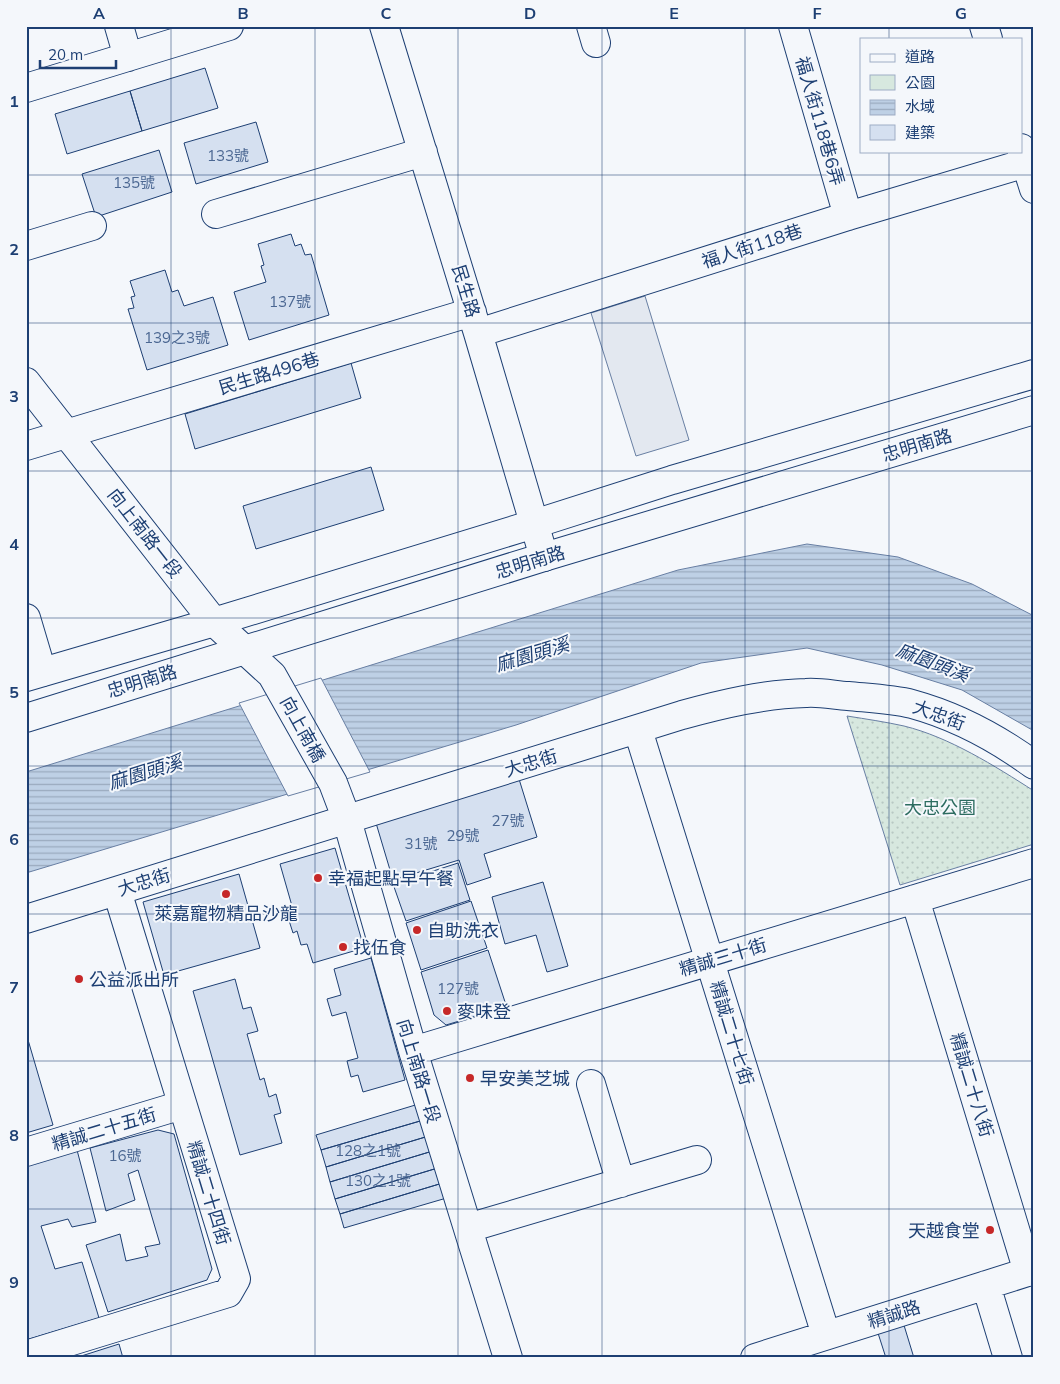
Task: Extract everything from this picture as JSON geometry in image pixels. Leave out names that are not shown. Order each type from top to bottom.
[{"type":"street","points":[[119,26],[128,57]]},
{"type":"street","points":[[26,88],[229,26]]},
{"type":"street","name":"民生路","points":[[384,26],[475,322],[544,557]]},
{"type":"street","name":"福人街118巷6弄","points":[[792,26],[848,216]]},
{"type":"street","points":[[984,26],[988,38]]},
{"type":"street","name":"福人街118巷","points":[[1023,151],[1034,137]]},
{"type":"street","points":[[1023,151],[1034,189]]},
{"type":"street","points":[[216,214],[423,152]]},
{"type":"street","name":"福人街118巷","points":[[475,322],[848,216],[1020,152]]},
{"type":"street","points":[[26,246],[92,226]]},
{"type":"street","name":"民生路496巷","points":[[26,446],[475,322]]},
{"type":"street","name":"忠明南路","points":[[34,674],[214,622],[672,480],[1034,374]]},
{"type":"street","name":"向上南路一段","points":[[26,382],[214,622],[272,675]]},
{"type":"street","name":"忠明南路","points":[[26,718],[544,557],[1034,410]]},
{"type":"street","points":[[26,618],[34,674]]},
{"type":"street","name":"向上南橋","points":[[272,675],[333,783]]},
{"type":"street","name":"大忠街","points":[[26,919],[721,704],[764,697],[806,692],[910,704],[954,718],[1010,748],[1034,765]]},
{"type":"street","name":"精誠二十七街","points":[[638,730],[826,1335]]},
{"type":"street","name":"向上南路一段","points":[[333,783],[348,820],[413,1051],[508,1358]]},
{"type":"street","name":"精誠三十街","points":[[413,1051],[1034,863]]},
{"type":"street","name":"精誠二十四街","points":[[26,1354],[228,1293],[236,1279],[116,890]]},
{"type":"street","name":"精誠二十八街","points":[[915,899],[1031,1271]]},
{"type":"street","points":[[591,1084],[621,1183]]},
{"type":"street","name":"精誠二十五街","points":[[26,1152],[182,1105]]},
{"type":"street","points":[[468,1228],[697,1160]]},
{"type":"street","name":"精誠路","points":[[755,1358],[789,1353],[826,1335],[1031,1271]]},
{"type":"street","points":[[986,1285],[1008,1358]]},
{"type":"green space","name":"大忠公園","points":[[847,716],[904,726],[938,737],[988,762],[1034,791],[1034,844],[900,885]]},
{"type":"shaded area","points":[[645,296],[689,440],[636,456],[591,313]]},
{"type":"water","name":"麻園頭溪","points":[[807,544],[898,557],[972,584],[1034,616],[1034,731],[962,690],[882,665],[807,648],[701,663],[516,725],[26,873],[26,772],[678,570]]},
{"type":"pier","points":[[321,678],[370,772],[288,796],[239,703]]},
{"type":"building","points":[[205,68],[218,108],[142,131],[130,91]]},
{"type":"building","points":[[130,91],[142,131],[67,154],[55,114]]},
{"type":"building","points":[[256,122],[268,162],[196,184],[184,143]]},
{"type":"building","points":[[159,150],[172,192],[96,217],[82,174]]},
{"type":"building","points":[[291,234],[295,246],[301,244],[305,255],[311,254],[329,315],[249,340],[234,292],[266,282],[261,266],[264,265],[258,244]]},
{"type":"building","points":[[165,270],[172,292],[178,290],[184,306],[213,297],[228,345],[147,370],[128,309],[134,308],[131,297],[135,296],[130,281]]},
{"type":"building","points":[[351,363],[361,398],[195,449],[185,414]]},
{"type":"building","points":[[371,467],[384,510],[256,549],[243,506]]},
{"type":"building","points":[[519,779],[537,837],[484,854],[491,877],[467,885],[459,860],[393,880],[376,823]]},
{"type":"building","points":[[335,848],[362,941],[355,943],[357,950],[313,963],[307,944],[301,945],[297,931],[293,933],[285,908],[292,906],[280,864]]},
{"type":"building","points":[[458,863],[470,900],[406,921],[393,884]]},
{"type":"building","points":[[239,874],[260,948],[164,975],[143,902]]},
{"type":"building","points":[[543,882],[568,966],[547,972],[536,935],[505,944],[492,897]]},
{"type":"building","points":[[471,901],[487,948],[421,970],[406,923]]},
{"type":"building","points":[[488,950],[508,1011],[478,1021],[476,1016],[446,1025],[434,1015],[421,972]]},
{"type":"building","points":[[371,958],[405,1080],[363,1092],[358,1075],[351,1077],[347,1061],[358,1058],[346,1012],[332,1016],[327,999],[341,995],[334,969]]},
{"type":"building","points":[[235,979],[243,1009],[251,1007],[258,1031],[247,1034],[260,1080],[264,1078],[269,1097],[276,1094],[281,1113],[274,1115],[282,1143],[240,1155],[193,991]]},
{"type":"building","points":[[26,1033],[53,1125],[26,1133]]},
{"type":"building","points":[[422,1103],[427,1119],[321,1150],[316,1135]]},
{"type":"building","points":[[427,1119],[432,1135],[326,1167],[321,1150]]},
{"type":"building","points":[[158,1130],[174,1134],[212,1269],[207,1280],[108,1312],[86,1245],[120,1234],[126,1261],[148,1256],[145,1247],[160,1244],[138,1170],[128,1174],[135,1200],[106,1211],[90,1148]]},
{"type":"building","points":[[432,1135],[436,1150],[330,1182],[326,1167]]},
{"type":"building","points":[[77,1150],[96,1222],[72,1227],[68,1219],[41,1226],[55,1269],[82,1262],[99,1318],[26,1340],[26,1166]]},
{"type":"building","points":[[436,1150],[441,1167],[335,1199],[330,1182]]},
{"type":"building","points":[[441,1167],[446,1182],[340,1214],[335,1199]]},
{"type":"building","points":[[446,1182],[450,1197],[344,1228],[340,1214]]},
{"type":"building","points":[[903,1322],[914,1358],[886,1358],[877,1330]]},
{"type":"building","points":[[119,1344],[123,1358],[75,1358]]},
{"type":"place","name":"幸福起點早午餐","points":[[318,878]]},
{"type":"place","name":"萊嘉寵物精品沙龍","points":[[226,894]]},
{"type":"place","name":"自助洗衣","points":[[417,930]]},
{"type":"place","name":"找伍食","points":[[343,947]]},
{"type":"place","name":"公益派出所","points":[[79,979]]},
{"type":"place","name":"麥味登","points":[[447,1011]]},
{"type":"place","name":"早安美芝城","points":[[470,1078]]},
{"type":"place","name":"天越食堂","points":[[990,1230]]}]
